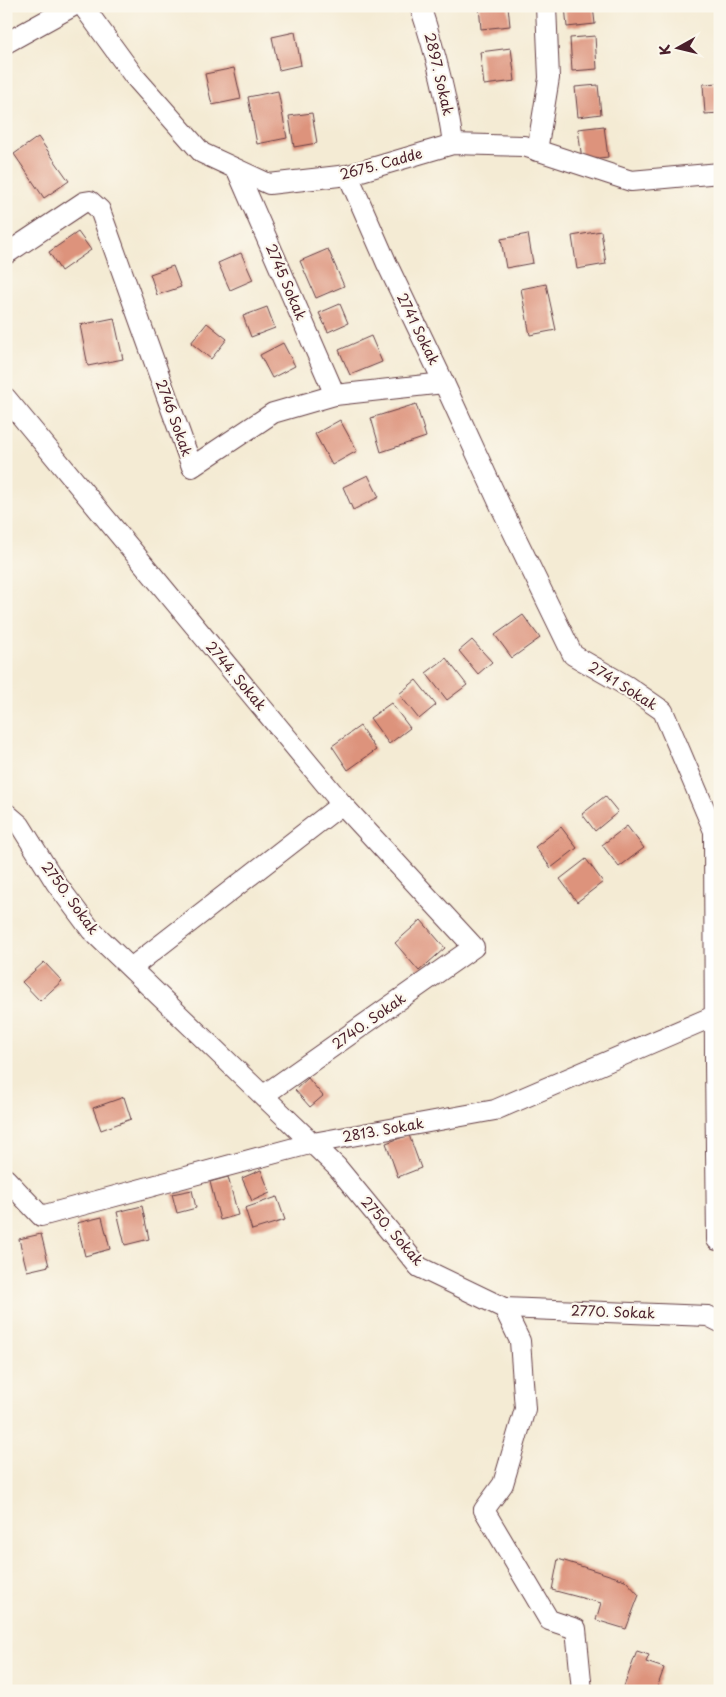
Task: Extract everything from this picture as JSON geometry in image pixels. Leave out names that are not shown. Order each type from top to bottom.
[{"type":"street","points":[[6,43],[73,6]]},
{"type":"street","name":"2675. Cadde","points":[[83,6],[134,76],[202,153],[268,184],[348,175],[453,144],[524,146],[631,181],[720,173]]},
{"type":"street","name":"2897. Sokak","points":[[420,6],[430,36],[448,107],[453,144]]},
{"type":"street","points":[[537,151],[549,78],[546,6]]},
{"type":"street","name":"2745 Sokak","points":[[237,170],[335,395]]},
{"type":"street","name":"2741 Sokak","points":[[348,175],[387,264],[516,541],[573,655],[627,686],[663,711],[716,826],[714,831],[717,1240],[720,1240]]},
{"type":"street","name":"2746 Sokak","points":[[6,254],[84,202],[90,201],[100,210],[192,468],[273,413],[335,395],[444,383]]},
{"type":"street","name":"2744. Sokak","points":[[6,398],[342,804],[474,947]]},
{"type":"street","points":[[131,968],[342,804]]},
{"type":"street","name":"2750. Sokak","points":[[6,813],[20,825],[56,883],[91,930],[338,1167],[419,1267],[504,1308]]},
{"type":"street","name":"2740. Sokak","points":[[264,1095],[474,947]]},
{"type":"street","name":"2813. Sokak","points":[[6,1179],[41,1216],[313,1142],[495,1110],[716,1009]]},
{"type":"street","points":[[504,1308],[520,1341],[525,1409],[502,1484],[484,1510],[549,1620],[576,1629],[582,1691]]},
{"type":"street","name":"2770. Sokak","points":[[504,1308],[708,1316],[720,1322]]},
{"type":"building","points":[[479,6],[508,6],[510,26],[481,29]]},
{"type":"building","points":[[565,6],[593,6],[595,24],[567,27]]},
{"type":"building","points":[[295,32],[301,65],[279,70],[272,37]]},
{"type":"building","points":[[595,36],[597,69],[572,71],[570,38]]},
{"type":"building","points":[[511,48],[515,81],[484,85],[480,52]]},
{"type":"building","points":[[234,68],[241,99],[212,105],[205,74]]},
{"type":"building","points":[[720,83],[720,113],[705,114],[703,84]]},
{"type":"building","points":[[598,85],[601,114],[578,117],[575,87]]},
{"type":"building","points":[[278,91],[287,138],[257,144],[248,97]]},
{"type":"building","points":[[312,113],[317,143],[294,147],[289,116]]},
{"type":"building","points":[[604,126],[608,157],[582,160],[578,129]]},
{"type":"building","points":[[38,137],[69,181],[44,198],[14,154]]},
{"type":"building","points":[[601,231],[606,264],[577,269],[572,236]]},
{"type":"building","points":[[78,232],[91,250],[61,271],[49,252]]},
{"type":"building","points":[[528,234],[533,263],[506,268],[501,239]]},
{"type":"building","points":[[328,249],[344,286],[316,298],[300,261]]},
{"type":"building","points":[[241,253],[253,280],[230,290],[218,263]]},
{"type":"building","points":[[173,266],[181,287],[157,295],[150,274]]},
{"type":"building","points":[[546,284],[556,330],[530,335],[521,289]]},
{"type":"building","points":[[340,304],[348,323],[328,332],[319,313]]},
{"type":"building","points":[[267,307],[275,328],[251,337],[243,316]]},
{"type":"building","points":[[114,318],[123,359],[88,366],[80,325]]},
{"type":"building","points":[[207,323],[227,339],[211,359],[191,343]]},
{"type":"building","points":[[371,336],[382,362],[350,375],[339,350]]},
{"type":"building","points":[[283,343],[295,366],[272,378],[260,355]]},
{"type":"building","points":[[416,404],[426,437],[381,452],[371,418]]},
{"type":"building","points":[[340,420],[357,451],[332,465],[315,434]]},
{"type":"building","points":[[368,475],[379,497],[353,510],[343,487]]},
{"type":"building","points":[[523,615],[540,638],[512,658],[495,635]]},
{"type":"building","points":[[472,640],[492,662],[478,674],[459,651]]},
{"type":"building","points":[[446,658],[467,685],[447,700],[426,673]]},
{"type":"building","points":[[416,680],[436,705],[419,719],[399,694]]},
{"type":"building","points":[[391,703],[410,728],[389,744],[370,718]]},
{"type":"building","points":[[360,726],[376,750],[348,770],[332,746]]},
{"type":"building","points":[[605,796],[618,812],[595,831],[582,814]]},
{"type":"building","points":[[627,826],[644,848],[619,867],[602,845]]},
{"type":"building","points":[[561,827],[577,848],[551,868],[535,847]]},
{"type":"building","points":[[586,859],[603,882],[577,902],[560,879]]},
{"type":"building","points":[[421,920],[445,948],[419,971],[395,943]]},
{"type":"building","points":[[44,962],[62,981],[40,1001],[22,982]]},
{"type":"building","points":[[308,1078],[323,1096],[310,1107],[295,1090]]},
{"type":"building","points":[[124,1097],[131,1119],[101,1130],[93,1108]]},
{"type":"building","points":[[409,1135],[421,1168],[398,1177],[386,1143]]},
{"type":"building","points":[[261,1170],[270,1193],[252,1201],[242,1178]]},
{"type":"building","points":[[228,1177],[238,1215],[220,1220],[210,1182]]},
{"type":"building","points":[[192,1190],[196,1208],[177,1213],[172,1194]]},
{"type":"building","points":[[277,1197],[285,1220],[252,1230],[245,1208]]},
{"type":"building","points":[[142,1206],[149,1239],[125,1245],[117,1212]]},
{"type":"building","points":[[102,1217],[110,1249],[85,1256],[77,1223]]},
{"type":"building","points":[[41,1234],[49,1266],[27,1271],[19,1239]]},
{"type":"building","points":[[558,1559],[625,1580],[639,1595],[626,1629],[596,1620],[601,1603],[552,1590]]},
{"type":"building","points":[[637,1651],[649,1655],[646,1662],[664,1668],[656,1691],[623,1689]]}]
